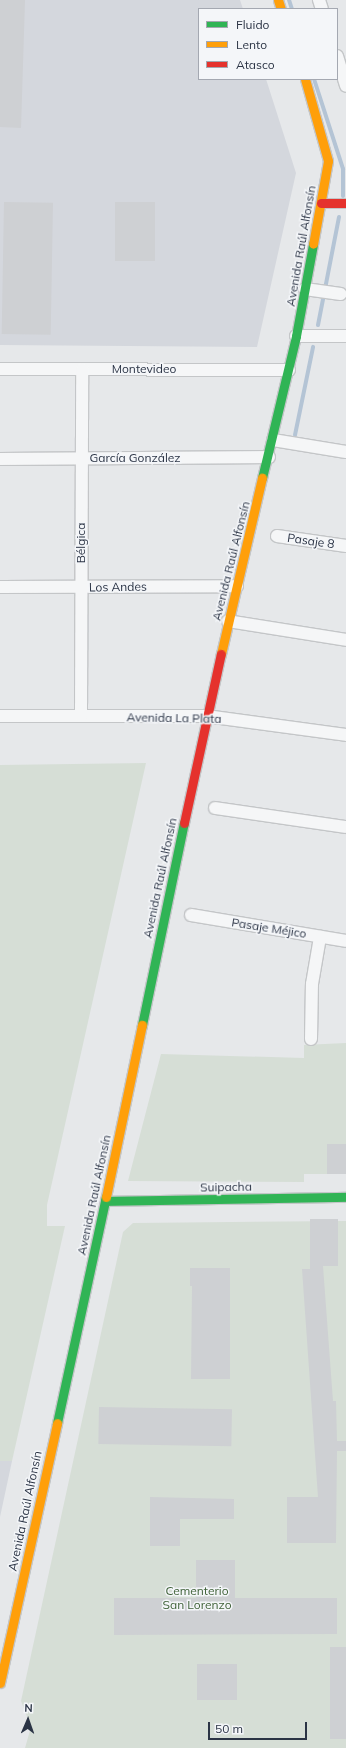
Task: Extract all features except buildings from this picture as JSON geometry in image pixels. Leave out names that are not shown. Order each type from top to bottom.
[{"type":"main road","name":"Avenida Raúl Alfonsín","points":[[0,1683],[106,1201],[206,716],[273,440],[305,289],[328,161],[305,80]]},
{"type":"main road","points":[[321,203],[346,203]]},
{"type":"main road","name":"Suipacha","points":[[106,1201],[346,1197]]},
{"type":"street","points":[[338,58],[344,71],[346,86]]},
{"type":"street","points":[[305,289],[330,292]]},
{"type":"street","points":[[296,336],[346,336]]},
{"type":"street","name":"Montevideo","points":[[0,369],[289,370]]},
{"type":"street","name":"Bélgica","points":[[81,716],[82,369]]},
{"type":"street","points":[[273,440],[346,452]]},
{"type":"street","name":"García González","points":[[0,459],[269,457]]},
{"type":"street","name":"Pasaje 8","points":[[277,536],[346,546]]},
{"type":"street","name":"Los Andes","points":[[0,587],[237,586]]},
{"type":"street","points":[[228,621],[346,640]]},
{"type":"street","name":"Avenida La Plata","points":[[0,716],[206,716],[346,735]]},
{"type":"street","points":[[215,808],[346,827]]},
{"type":"street","name":"Pasaje Méjico","points":[[191,915],[346,941]]},
{"type":"street","points":[[311,1039],[312,984],[320,937]]},
{"type":"shaded area","points":[[0,0],[240,0],[243,8],[198,8],[198,80],[266,80],[296,173],[257,347],[0,345]]},
{"type":"shaded area","points":[[0,1461],[12,1461],[0,1517]]},
{"type":"green space","points":[[146,763],[47,1205],[47,1226],[65,1226],[12,1461],[0,1461],[0,765]]},
{"type":"green space","points":[[346,1043],[346,1144],[327,1144],[327,1174],[304,1174],[304,1182],[128,1181],[161,1054],[304,1058],[304,1045]]},
{"type":"green space","name":"Cementerio San Lorenzo","points":[[346,1221],[346,1748],[25,1748],[31,1727],[21,1701],[123,1232],[133,1223]]},
{"type":"waterway","points":[[289,0],[292,8]]},
{"type":"waterway","points":[[314,80],[343,169],[343,196]]},
{"type":"waterway","points":[[318,325],[339,217]]},
{"type":"waterway","points":[[295,435],[313,347]]},
{"type":"traffic: fast","points":[[262,478],[296,336],[313,244]]},
{"type":"traffic: fast","points":[[142,1025],[184,823]]},
{"type":"traffic: fast","points":[[57,1423],[106,1197]]},
{"type":"traffic: fast","points":[[105,1201],[346,1197]]},
{"type":"traffic: slow","points":[[278,0],[281,8]]},
{"type":"traffic: slow","points":[[305,80],[328,161],[313,244]]},
{"type":"traffic: slow","points":[[221,654],[262,478]]},
{"type":"traffic: slow","points":[[106,1197],[142,1025]]},
{"type":"traffic: slow","points":[[0,1683],[57,1423]]},
{"type":"traffic: jam","points":[[321,203],[346,203]]},
{"type":"traffic: jam","points":[[184,823],[221,654]]}]
